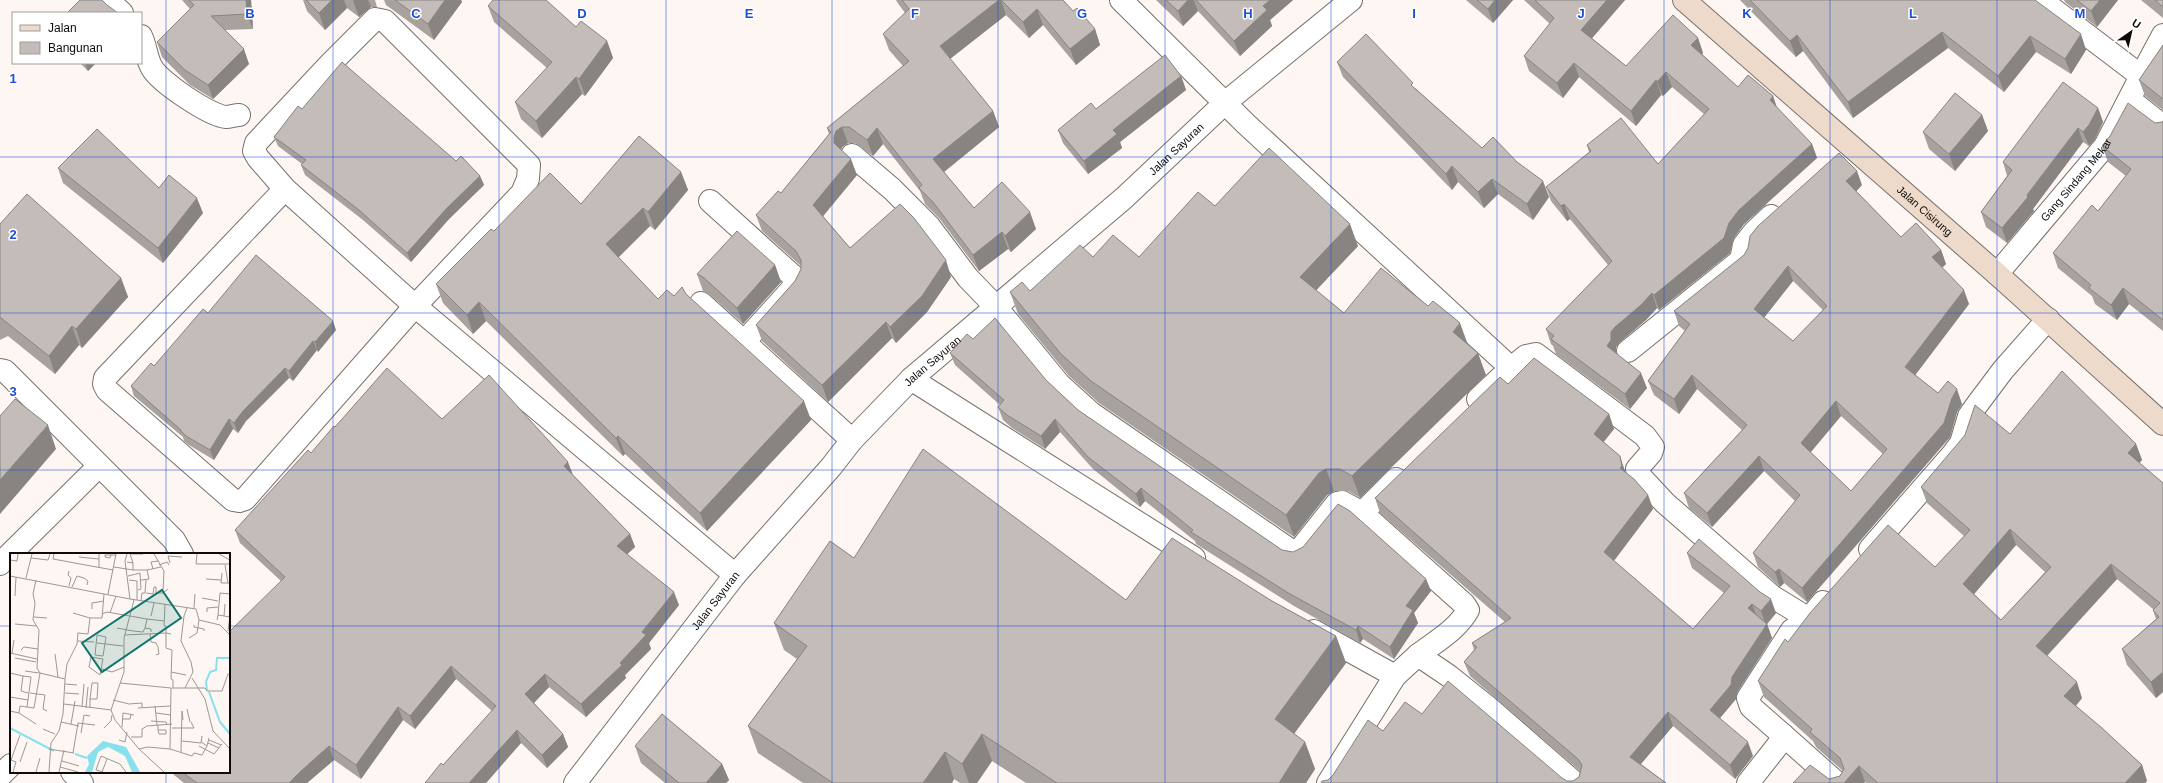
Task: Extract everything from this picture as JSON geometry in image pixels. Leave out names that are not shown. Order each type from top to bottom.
[{"type":"main road","name":"Jalan Cisirung","points":[[1684,0],[2048,319],[2163,424]]},
{"type":"street","points":[[108,0],[121,12]]},
{"type":"street","points":[[1121,0],[1226,102],[1246,124],[1510,368]]},
{"type":"street","name":"Jalan Sayuran","points":[[575,783],[735,575],[831,467],[852,440],[911,379],[1124,198],[1226,102],[1351,0]]},
{"type":"street","points":[[2041,0],[2141,76]]},
{"type":"street","points":[[285,189],[105,378],[104,384],[107,390],[233,500],[239,501],[245,499],[415,306],[522,193],[528,179],[529,165],[386,21],[375,19],[330,64],[256,144],[254,151],[258,158],[285,189],[415,306],[735,575]]},
{"type":"street","name":"Gang Sindang Mekar","points":[[1997,274],[2105,146],[2114,125],[2130,100],[2141,76],[2162,39]]},
{"type":"street","points":[[142,40],[147,60],[153,70],[175,89],[199,106],[226,117],[238,115]]},
{"type":"street","points":[[2130,100],[2163,126]]},
{"type":"street","points":[[1833,161],[1850,146]]},
{"type":"street","points":[[852,155],[892,190],[929,226],[968,278],[996,307],[1060,384],[1091,413],[1293,552],[1298,552],[1336,503],[1342,502],[1362,513],[1464,604],[1468,610],[1464,618],[1395,676],[1328,783]]},
{"type":"street","points":[[710,201],[793,276],[795,281],[792,289],[744,342]]},
{"type":"street","points":[[1628,350],[1741,260],[1744,245],[1754,232],[1788,202]]},
{"type":"street","points":[[701,303],[852,440]]},
{"type":"street","points":[[1855,565],[1952,455],[1961,443],[1969,416],[1976,406],[2003,370],[2048,319]]},
{"type":"street","points":[[1462,414],[1510,368],[1526,356],[1536,354],[1645,436],[1653,447],[1651,453],[1637,469],[1638,474],[1665,503],[1773,597],[1809,619]]},
{"type":"street","points":[[0,370],[6,371],[174,540],[181,553]]},
{"type":"street","points":[[911,379],[1214,570]]},
{"type":"street","points":[[11,553],[99,466]]},
{"type":"street","points":[[1362,513],[1408,468]]},
{"type":"street","points":[[0,564],[10,554]]},
{"type":"street","points":[[1835,588],[1809,619],[1792,630],[1748,701],[1751,707],[1837,783]]},
{"type":"street","points":[[1294,621],[1395,676]]},
{"type":"street","points":[[1418,656],[1449,676],[1489,708],[1575,783]]},
{"type":"street","points":[[1748,783],[1778,745],[1783,734]]},
{"type":"street","points":[[0,776],[10,766]]},
{"type":"street","points":[[73,773],[82,783]]},
{"type":"building","points":[[80,0],[102,0],[117,12],[68,12]]},
{"type":"building","points":[[189,0],[246,0],[247,14],[211,16],[244,49],[208,85],[185,70],[157,42],[194,5]]},
{"type":"building","points":[[306,0],[332,0],[319,13]]},
{"type":"building","points":[[395,0],[445,0],[428,24]]},
{"type":"building","points":[[493,0],[546,0],[576,27],[581,21],[607,41],[579,79],[576,77],[536,121],[515,102],[552,62],[488,6]]},
{"type":"building","points":[[902,0],[999,0],[940,46],[993,111],[933,159],[974,208],[1002,182],[1030,212],[1005,236],[1002,232],[973,255],[933,202],[919,188],[922,185],[877,128],[867,140],[849,127],[842,127],[836,131],[834,143],[851,159],[813,205],[850,248],[900,204],[914,218],[946,260],[922,296],[890,327],[886,322],[822,385],[756,325],[795,281],[801,269],[801,260],[796,251],[756,215],[778,191],[781,193],[831,132],[827,128],[909,61],[883,34],[909,9]]},
{"type":"building","points":[[1001,0],[1063,0],[1073,11],[1077,8],[1095,29],[1070,49],[1037,9],[1023,22]]},
{"type":"building","points":[[1166,0],[1188,0],[1178,11]]},
{"type":"building","points":[[1196,0],[1270,0],[1263,6],[1267,10],[1234,41]]},
{"type":"building","points":[[1477,0],[1495,0],[1488,9]]},
{"type":"building","points":[[1535,0],[1607,0],[1581,30],[1626,66],[1673,15],[1698,38],[1691,45],[1738,87],[1748,75],[1773,96],[1770,100],[1812,144],[1739,210],[1729,223],[1724,238],[1654,295],[1652,293],[1611,332],[1611,340],[1607,346],[1641,373],[1625,394],[1551,339],[1554,336],[1546,329],[1612,261],[1564,204],[1561,206],[1546,187],[1591,151],[1587,145],[1621,118],[1658,164],[1709,109],[1666,72],[1657,82],[1656,80],[1631,111],[1574,63],[1557,83],[1524,56],[1554,18]]},
{"type":"building","points":[[1750,0],[2035,0],[2081,34],[2065,59],[2030,36],[1998,76],[1942,32],[1848,102],[1797,35],[1790,41]]},
{"type":"building","points":[[2077,0],[2100,0],[2091,11]]},
{"type":"building","points":[[2155,0],[2163,0],[2163,7]]},
{"type":"building","points":[[1366,34],[1413,83],[1411,85],[1482,148],[1493,137],[1517,162],[1543,181],[1527,204],[1492,179],[1478,192],[1452,166],[1446,174],[1337,62]]},
{"type":"building","points":[[2163,45],[2163,99],[2139,80]]},
{"type":"building","points":[[1165,55],[1181,76],[1113,130],[1117,134],[1084,161],[1058,130],[1091,103],[1096,109]]},
{"type":"building","points":[[342,62],[456,161],[461,156],[480,176],[446,209],[407,253],[359,210],[301,165],[306,160],[274,137],[298,106],[302,109]]},
{"type":"building","points":[[2063,82],[2098,108],[2089,125],[2083,132],[2078,128],[2027,195],[2028,197],[2002,228],[1981,212],[2012,170],[2003,162]]},
{"type":"building","points":[[1955,93],[1982,115],[1949,154],[1923,132]]},
{"type":"building","points":[[2128,103],[2155,123],[2163,121],[2163,320],[2123,288],[2111,305],[2089,288],[2091,285],[2053,253],[2092,205],[2098,211],[2131,169],[2102,146],[2110,136]]},
{"type":"building","points":[[97,129],[159,188],[169,175],[197,198],[158,248],[58,168]]},
{"type":"building","points":[[639,136],[681,172],[648,212],[643,208],[606,244],[658,299],[667,290],[674,296],[682,287],[686,294],[804,401],[700,513],[618,436],[616,438],[479,302],[467,315],[436,284],[491,229],[494,231],[550,173],[581,204]]},
{"type":"building","points":[[1269,148],[1350,224],[1300,277],[1344,313],[1381,268],[1428,306],[1433,301],[1460,323],[1453,332],[1478,353],[1352,476],[1340,469],[1326,469],[1319,473],[1286,515],[1091,381],[1061,354],[1010,292],[1022,282],[1030,291],[1080,245],[1093,257],[1113,235],[1139,257],[1198,192],[1215,206]]},
{"type":"building","points":[[1839,153],[1857,171],[1846,181],[1901,237],[1916,223],[1941,250],[1932,257],[1964,290],[1905,367],[1938,393],[1948,381],[1957,389],[1952,398],[1944,423],[1802,588],[1779,569],[1775,572],[1753,553],[1800,495],[1759,456],[1707,513],[1684,493],[1747,425],[1692,375],[1674,399],[1648,381],[1690,324],[1674,311],[1744,255],[1748,248],[1750,236],[1758,226]],"holes":[[[1788,266],[1827,306],[1793,341],[1754,309]],[[1836,401],[1887,449],[1851,491],[1801,443]]]},
{"type":"building","points":[[27,194],[121,278],[76,329],[72,326],[49,356],[0,318],[0,224]]},
{"type":"building","points":[[737,231],[775,265],[737,308],[703,277],[697,274]]},
{"type":"building","points":[[256,255],[333,321],[315,342],[313,341],[289,371],[285,368],[243,411],[234,423],[229,419],[210,450],[186,436],[131,386],[151,363],[154,366],[203,309],[208,313]]},
{"type":"building","points":[[995,318],[1046,380],[1078,410],[1282,550],[1293,552],[1303,547],[1338,504],[1350,511],[1426,579],[1406,606],[1413,610],[1390,647],[1358,626],[1356,630],[1290,594],[1191,532],[1193,530],[1141,488],[1136,494],[1088,457],[1055,419],[1041,436],[1007,415],[998,407],[1004,400],[950,353],[967,334],[973,339]]},
{"type":"building","points":[[1534,358],[1609,414],[1594,434],[1620,456],[1622,466],[1620,468],[1634,479],[1648,495],[1604,552],[1693,629],[1730,586],[1687,553],[1699,539],[1760,592],[1771,599],[1761,611],[1752,604],[1748,608],[1767,624],[1732,677],[1731,685],[1710,710],[1748,742],[1730,765],[1668,712],[1630,757],[1666,783],[1321,783],[1322,781],[1328,780],[1333,775],[1368,720],[1383,731],[1405,702],[1422,714],[1448,681],[1562,778],[1567,781],[1573,781],[1579,777],[1582,765],[1578,759],[1464,662],[1477,647],[1472,643],[1511,618],[1375,498],[1500,377],[1508,384]]},
{"type":"building","points":[[387,368],[442,419],[489,375],[568,462],[564,466],[630,534],[617,546],[674,592],[642,632],[646,635],[620,663],[622,665],[581,704],[545,674],[525,694],[563,734],[542,755],[517,730],[469,783],[425,783],[441,763],[443,765],[496,706],[451,666],[410,716],[398,707],[356,765],[329,746],[289,783],[197,783],[183,773],[230,773],[230,631],[285,577],[235,530],[308,450],[311,453],[334,426],[335,427]]},
{"type":"building","points":[[2062,371],[2136,444],[2128,453],[2163,483],[2163,672],[2151,682],[2122,649],[2159,617],[2153,610],[2160,603],[2111,564],[2036,646],[2077,682],[2064,696],[2102,728],[2142,765],[2125,783],[1878,783],[1859,766],[1844,783],[1793,783],[1810,765],[1829,779],[1840,776],[1844,769],[1840,758],[1810,732],[1812,729],[1758,681],[1785,639],[1788,642],[1810,613],[1888,525],[1935,567],[1970,530],[1921,487],[1965,435],[1975,405],[2010,434]],"holes":[[[2010,529],[2051,567],[2001,620],[1963,584]]]},
{"type":"building","points":[[15,399],[48,425],[0,480],[0,416]]},
{"type":"building","points":[[923,449],[1126,600],[1172,538],[1272,601],[1336,636],[1275,719],[1305,742],[1279,783],[1057,783],[982,734],[962,764],[945,752],[923,783],[833,783],[748,726],[807,646],[774,623],[830,541],[854,558]]},
{"type":"building","points":[[662,714],[722,764],[706,783],[679,783],[635,746]]}]
